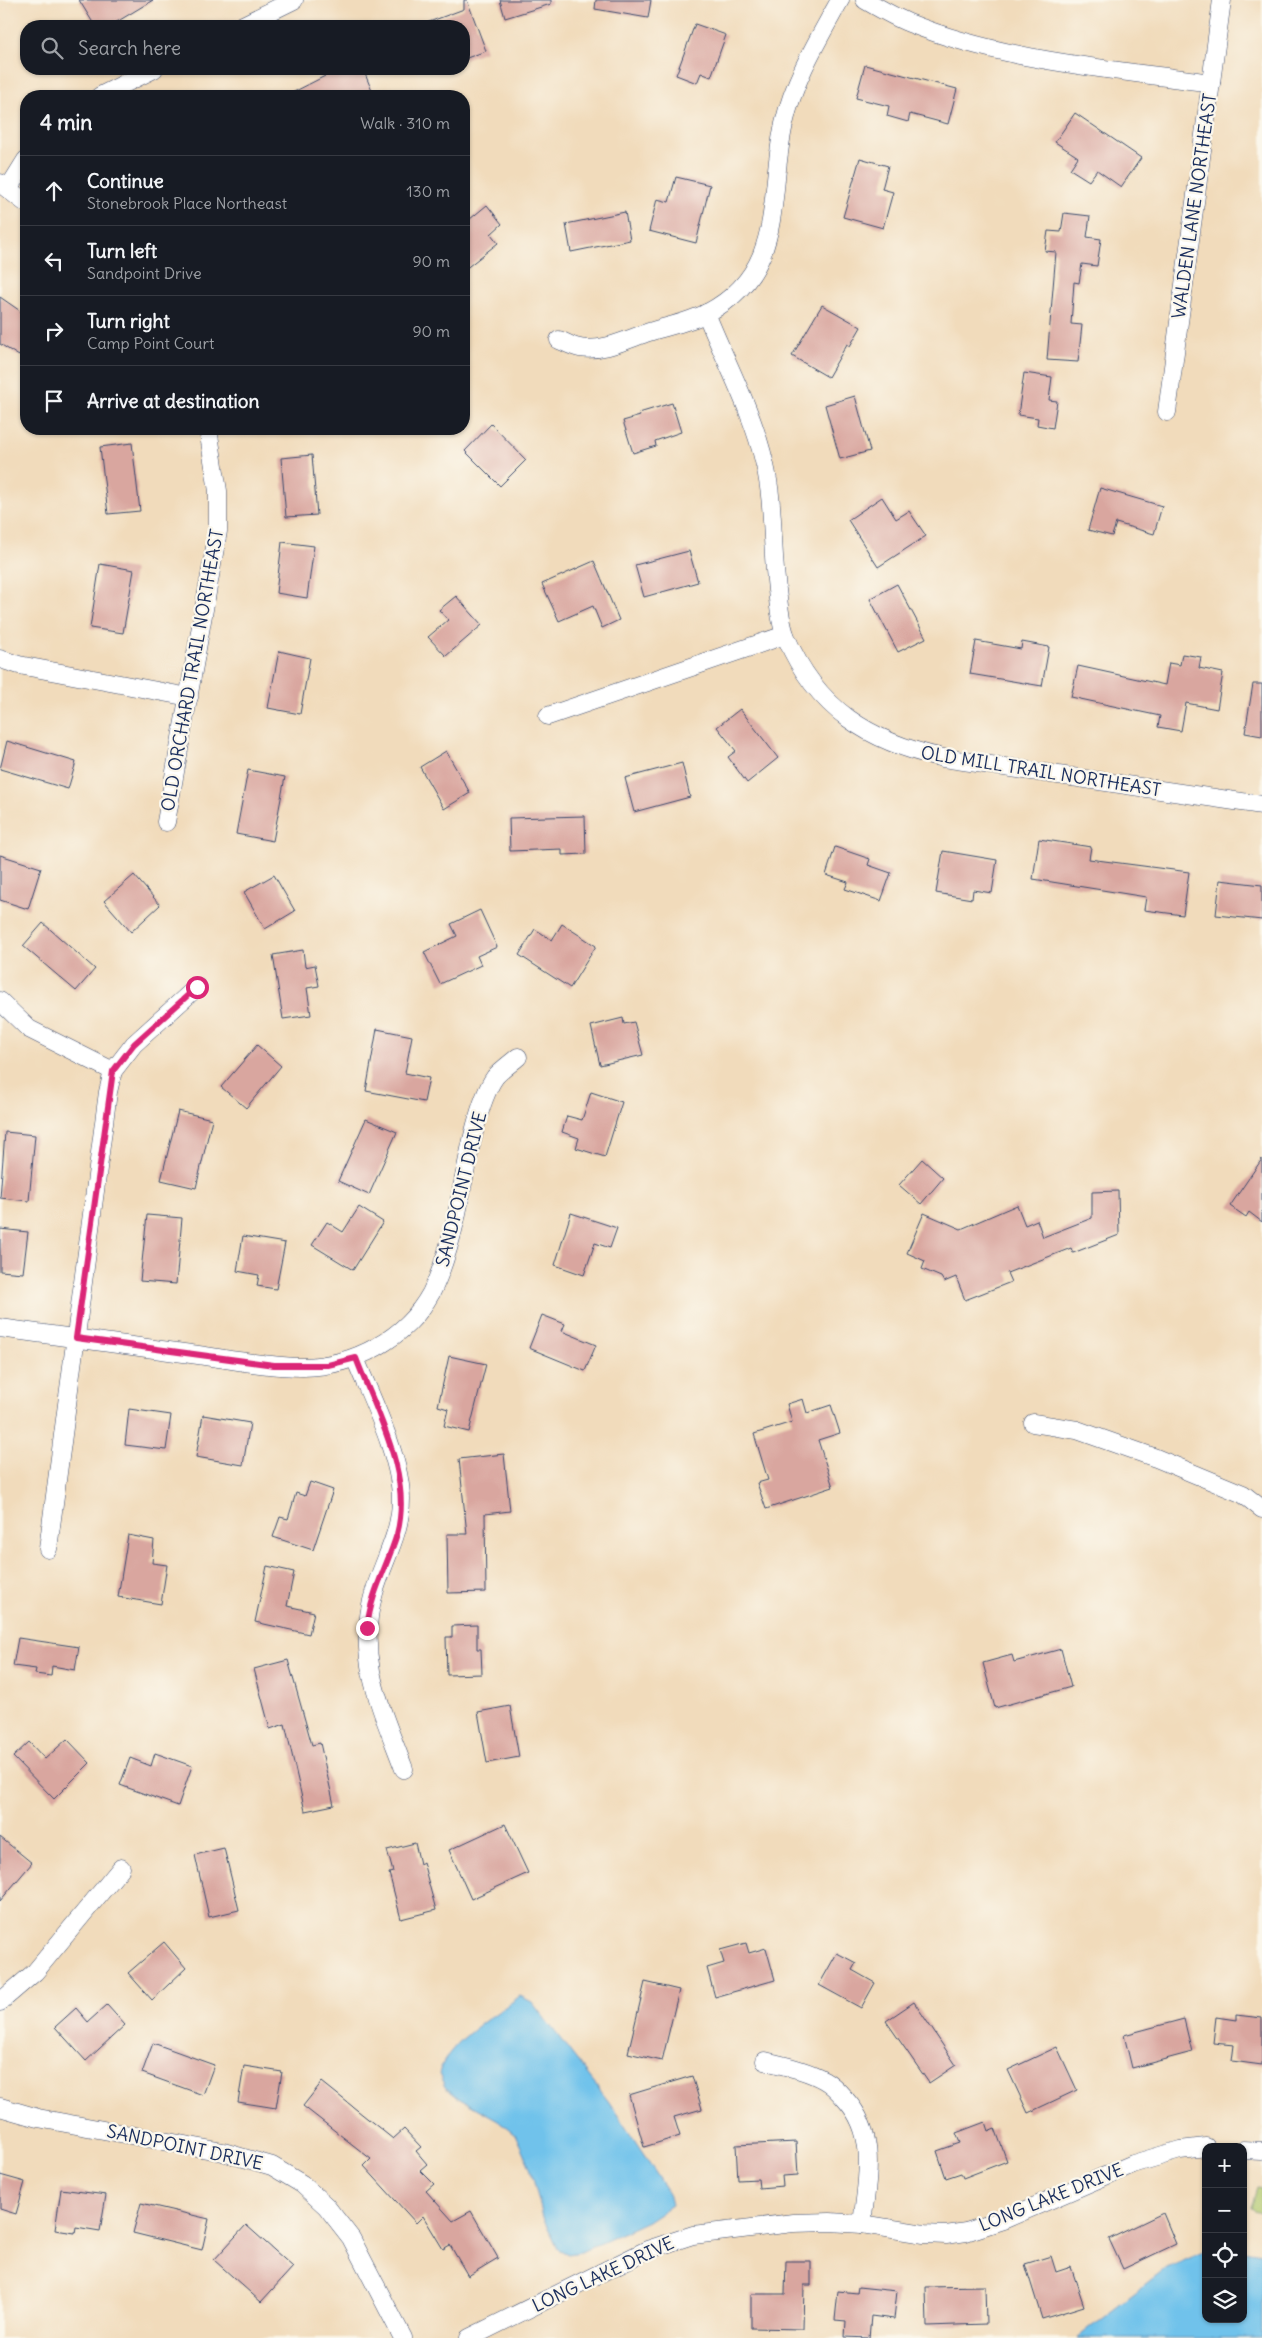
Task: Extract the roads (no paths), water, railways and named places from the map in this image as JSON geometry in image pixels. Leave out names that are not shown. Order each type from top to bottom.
[{"type":"street","points":[[253,20],[294,0]]},
{"type":"street","points":[[559,340],[579,348],[604,348],[706,313],[731,296],[750,278],[763,256],[769,235],[784,123],[807,60],[840,0]]},
{"type":"street","points":[[865,0],[908,23],[968,42],[1053,60],[1210,83]]},
{"type":"street","name":"WALDEN LANE NORTHEAST","points":[[1167,412],[1222,0]]},
{"type":"street","points":[[112,90],[142,75]]},
{"type":"street","points":[[20,167],[4,186],[20,198]]},
{"type":"street","name":"OLD MILL TRAIL NORTHEAST","points":[[706,313],[757,433],[770,491],[776,571],[785,636],[815,687],[832,706],[853,724],[881,740],[912,751],[943,758],[1262,804]]},
{"type":"street","name":"OLD ORCHARD TRAIL NORTHEAST","points":[[166,822],[218,531],[218,490],[209,435]]},
{"type":"street","points":[[548,716],[785,636]]},
{"type":"street","points":[[0,659],[19,665],[189,697]]},
{"type":"street","points":[[48,1548],[113,1071],[134,1044],[197,987]]},
{"type":"street","points":[[0,1001],[29,1029],[113,1071]]},
{"type":"street","name":"SANDPOINT DRIVE","points":[[0,1328],[274,1365],[328,1365],[356,1358],[381,1344],[399,1330],[421,1308],[430,1294],[442,1268],[450,1242],[482,1101],[496,1077],[518,1057]]},
{"type":"street","points":[[356,1358],[392,1453],[402,1497],[397,1533],[369,1610],[366,1645],[369,1671],[404,1769]]},
{"type":"street","points":[[1033,1423],[1077,1430],[1156,1458],[1243,1494],[1262,1509]]},
{"type":"street","points":[[0,2002],[40,1966],[121,1868]]},
{"type":"street","points":[[765,2061],[803,2071],[825,2080],[856,2111],[865,2129],[868,2159],[862,2224]]},
{"type":"street","name":"SANDPOINT DRIVE","points":[[0,2107],[38,2118],[223,2152],[272,2166],[302,2184],[326,2206],[351,2238],[403,2338]]},
{"type":"street","name":"LONG LAKE DRIVE","points":[[469,2338],[667,2242],[693,2235],[793,2223],[862,2224],[924,2234],[946,2235],[966,2232],[1003,2220],[1132,2164],[1180,2150],[1202,2147]]},
{"type":"street","points":[[1247,2150],[1262,2151]]},
{"type":"water","points":[[520,1996],[532,2002],[609,2102],[669,2193],[672,2205],[648,2221],[581,2252],[568,2254],[558,2249],[543,2217],[530,2167],[515,2134],[498,2120],[460,2099],[445,2087],[439,2073],[444,2061],[462,2040]]},
{"type":"water","points":[[1247,2252],[1262,2254],[1262,2338],[1077,2338],[1167,2268],[1202,2253],[1202,2323],[1247,2323]]}]
